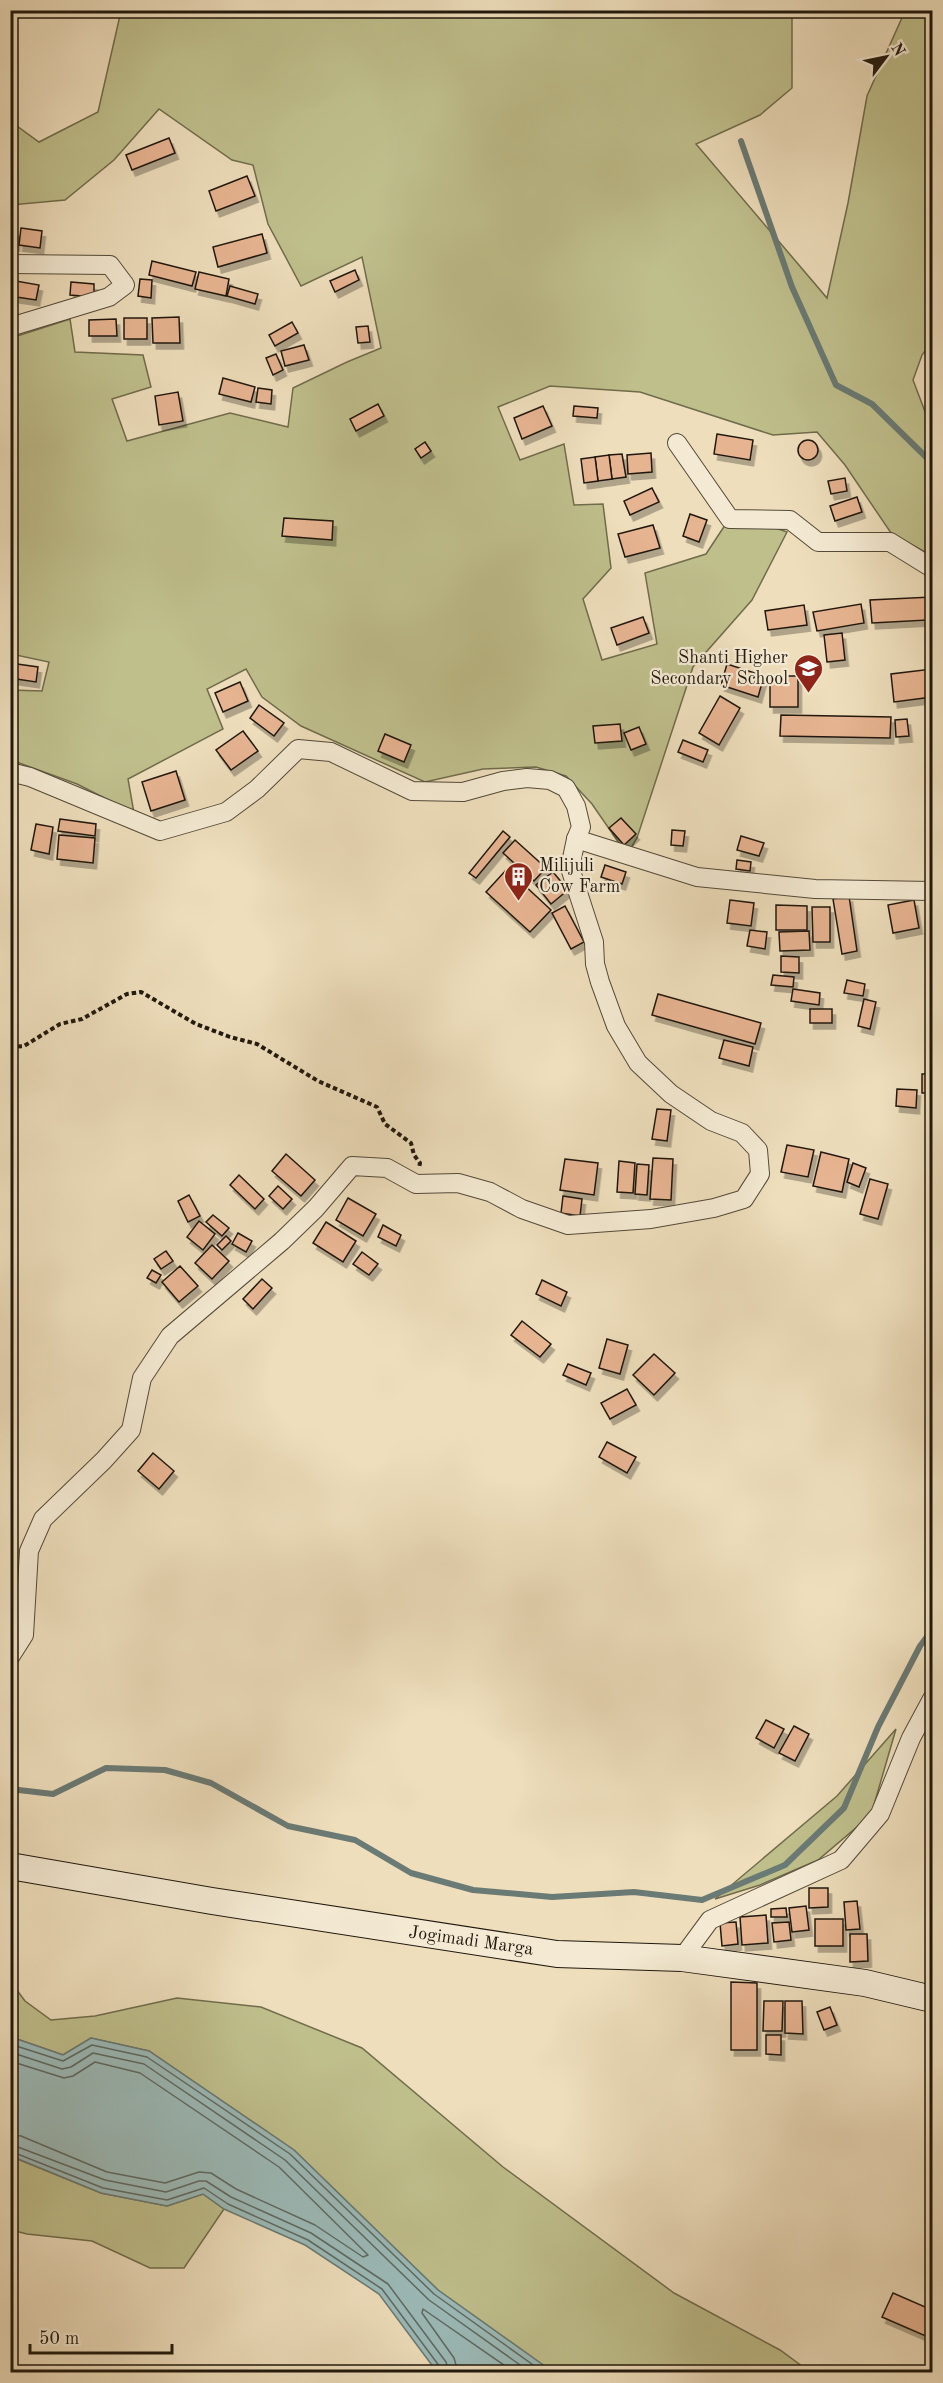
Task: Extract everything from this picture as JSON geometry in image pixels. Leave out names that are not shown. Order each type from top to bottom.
[{"type":"main road","name":"Jogimadi Marga","points":[[10,1866],[235,1905],[557,1954],[682,1958],[865,1983],[933,1999]]},
{"type":"street","points":[[10,264],[110,265],[125,285],[109,297],[10,327]]},
{"type":"street","points":[[677,443],[730,519],[790,520],[818,542],[890,542],[933,568]]},
{"type":"street","points":[[10,771],[30,777],[160,831],[226,812],[257,789],[298,749],[331,752],[412,791],[463,792],[503,781],[526,778],[550,780],[566,788],[576,806],[580,827],[570,867],[594,942],[595,964],[600,982],[616,1026],[638,1063],[671,1094],[711,1120],[742,1133],[758,1150],[760,1174],[744,1199],[714,1208],[651,1220],[568,1225],[522,1209],[490,1192],[458,1183],[416,1184],[387,1168],[352,1166],[316,1208],[282,1241],[170,1336],[142,1378],[131,1430],[104,1460],[43,1519],[29,1551],[24,1635],[10,1657]]},
{"type":"street","points":[[576,839],[697,877],[815,890],[933,891]]},
{"type":"street","points":[[682,1958],[710,1920],[842,1860],[880,1814],[911,1738],[933,1699]]},
{"type":"path","points":[[10,1047],[24,1046],[60,1024],[82,1019],[127,994],[141,992],[196,1024],[257,1044],[318,1081],[376,1107],[385,1124],[411,1143],[414,1155],[420,1163],[416,1184]]},
{"type":"green space","points":[[121,11],[792,11],[792,88],[760,115],[696,144],[827,298],[848,203],[867,96],[905,11],[932,11],[932,342],[922,355],[913,380],[932,430],[932,556],[891,533],[845,465],[817,432],[773,435],[640,392],[550,386],[498,407],[520,460],[564,444],[574,505],[603,504],[611,568],[583,599],[602,660],[657,644],[645,573],[706,554],[733,513],[787,532],[752,600],[693,667],[637,838],[631,848],[621,846],[592,804],[566,776],[536,767],[483,769],[425,782],[301,726],[262,697],[246,669],[207,689],[223,729],[128,779],[134,813],[77,784],[11,760],[11,690],[42,691],[49,662],[11,654],[11,338],[70,319],[75,352],[143,355],[151,387],[112,399],[127,441],[230,413],[288,427],[293,388],[381,348],[362,257],[301,286],[268,224],[253,165],[232,160],[159,109],[114,160],[65,200],[11,205],[10,121],[39,142],[98,112]]},
{"type":"green space","points":[[896,1729],[871,1815],[818,1860],[760,1885],[715,1899],[837,1796]]},
{"type":"green space","points":[[10,1981],[25,2001],[51,2020],[95,2016],[177,1998],[261,2007],[362,2048],[503,2167],[674,2293],[780,2350],[810,2372],[553,2372],[438,2290],[294,2150],[149,2051],[91,2038],[63,2055],[11,2037]]},
{"type":"green space","points":[[10,2156],[101,2193],[167,2206],[203,2194],[224,2209],[184,2268],[150,2268],[92,2241],[27,2234],[11,2230]]},
{"type":"water","points":[[11,2037],[63,2055],[91,2038],[149,2051],[294,2150],[438,2290],[553,2372],[437,2372],[379,2294],[305,2245],[224,2209],[203,2194],[167,2206],[101,2193],[11,2156]]},
{"type":"building","points":[[169,138],[175,153],[132,170],[126,155]]},
{"type":"building","points":[[247,176],[255,196],[216,211],[209,191]]},
{"type":"building","points":[[21,228],[42,231],[40,248],[19,245]]},
{"type":"building","points":[[10,230],[17,231],[16,245],[10,244]]},
{"type":"building","points":[[262,234],[267,253],[218,267],[213,247]]},
{"type":"building","points":[[152,261],[196,272],[192,286],[149,275]]},
{"type":"building","points":[[355,270],[359,280],[335,292],[330,281]]},
{"type":"building","points":[[199,272],[229,279],[226,296],[195,289]]},
{"type":"building","points":[[140,279],[152,280],[151,298],[138,296]]},
{"type":"building","points":[[10,280],[39,285],[36,300],[10,296]]},
{"type":"building","points":[[71,282],[94,284],[94,297],[70,295]]},
{"type":"building","points":[[230,286],[258,294],[255,304],[227,296]]},
{"type":"building","points":[[179,317],[180,343],[153,343],[152,318]]},
{"type":"building","points":[[124,318],[147,318],[147,339],[124,339]]},
{"type":"building","points":[[116,319],[117,336],[89,336],[89,320]]},
{"type":"building","points":[[292,322],[298,333],[275,346],[269,335]]},
{"type":"building","points":[[368,326],[370,342],[358,343],[356,327]]},
{"type":"building","points":[[304,345],[309,360],[285,366],[281,351]]},
{"type":"building","points":[[276,354],[283,370],[273,375],[266,358]]},
{"type":"building","points":[[223,378],[255,387],[251,402],[219,394]]},
{"type":"building","points":[[258,388],[272,390],[271,404],[256,402]]},
{"type":"building","points":[[178,392],[183,421],[159,425],[155,396]]},
{"type":"building","points":[[378,404],[384,416],[356,431],[350,419]]},
{"type":"building","points":[[543,406],[552,426],[522,439],[514,418]]},
{"type":"building","points":[[574,406],[598,408],[597,418],[573,416]]},
{"type":"building","points":[[717,434],[753,440],[750,460],[714,454]]},
{"type":"building","points":[[808,440],[815,443],[818,450],[815,457],[808,460],[801,457],[798,450],[801,443]]},
{"type":"building","points":[[425,442],[431,451],[421,458],[415,449]]},
{"type":"building","points":[[651,453],[652,472],[628,474],[627,455]]},
{"type":"building","points":[[622,454],[626,477],[612,479],[609,455]]},
{"type":"building","points":[[609,455],[612,479],[598,481],[595,457]]},
{"type":"building","points":[[595,457],[598,481],[584,483],[581,459]]},
{"type":"building","points":[[845,478],[847,491],[831,494],[828,481]]},
{"type":"building","points":[[652,488],[659,502],[630,515],[624,501]]},
{"type":"building","points":[[857,497],[862,512],[835,521],[830,506]]},
{"type":"building","points":[[690,514],[707,520],[699,542],[683,536]]},
{"type":"building","points":[[284,518],[333,521],[332,540],[282,536]]},
{"type":"building","points":[[653,525],[660,548],[625,557],[618,534]]},
{"type":"building","points":[[932,597],[932,653],[927,620],[872,623],[870,600]]},
{"type":"building","points":[[861,604],[864,623],[817,631],[813,612]]},
{"type":"building","points":[[804,605],[807,625],[768,630],[765,611]]},
{"type":"building","points":[[643,617],[649,633],[617,645],[611,628]]},
{"type":"building","points":[[842,633],[845,660],[827,662],[824,635]]},
{"type":"building","points":[[10,663],[38,667],[36,682],[10,678]]},
{"type":"building","points":[[727,664],[764,676],[758,697],[721,685]]},
{"type":"building","points":[[932,669],[932,697],[894,702],[891,674]]},
{"type":"building","points":[[770,676],[798,676],[798,707],[770,707]]},
{"type":"building","points":[[240,682],[248,701],[223,712],[215,693]]},
{"type":"building","points":[[720,696],[740,708],[719,745],[699,733]]},
{"type":"building","points":[[259,705],[284,723],[274,736],[250,718]]},
{"type":"building","points":[[781,715],[891,717],[890,738],[780,736]]},
{"type":"building","points":[[907,719],[909,736],[896,737],[895,720]]},
{"type":"building","points":[[620,724],[622,741],[595,743],[593,726]]},
{"type":"building","points":[[639,727],[646,744],[631,750],[624,733]]},
{"type":"building","points":[[243,731],[258,751],[231,770],[216,750]]},
{"type":"building","points":[[385,734],[411,745],[404,762],[378,751]]},
{"type":"building","points":[[683,740],[708,750],[703,762],[678,752]]},
{"type":"building","points":[[176,771],[185,800],[151,811],[142,782]]},
{"type":"building","points":[[621,818],[636,834],[624,845],[609,828]]},
{"type":"building","points":[[60,819],[96,824],[95,836],[58,831]]},
{"type":"building","points":[[36,824],[53,827],[49,854],[31,850]]},
{"type":"building","points":[[672,830],[685,831],[683,846],[671,845]]},
{"type":"building","points":[[503,831],[510,837],[476,878],[469,873]]},
{"type":"building","points":[[59,835],[95,838],[93,863],[57,859]]},
{"type":"building","points":[[741,836],[764,843],[759,856],[737,850]]},
{"type":"building","points":[[515,840],[546,868],[534,881],[503,853]]},
{"type":"building","points":[[737,860],[751,862],[750,871],[736,869]]},
{"type":"building","points":[[605,865],[626,872],[622,884],[601,877]]},
{"type":"building","name":"Milijuli Cow Farm","points":[[507,869],[551,910],[530,932],[486,892]]},
{"type":"building","points":[[553,872],[568,890],[551,904],[536,885]]},
{"type":"building","points":[[849,896],[857,951],[842,954],[833,899]]},
{"type":"building","points":[[730,900],[754,903],[751,926],[727,923]]},
{"type":"building","points":[[914,900],[919,928],[893,933],[888,905]]},
{"type":"building","points":[[776,905],[807,906],[807,930],[776,930]]},
{"type":"building","points":[[565,906],[584,942],[571,949],[552,913]]},
{"type":"building","points":[[812,907],[830,907],[830,942],[813,942]]},
{"type":"building","points":[[750,930],[767,932],[765,949],[747,946]]},
{"type":"building","points":[[809,931],[810,950],[780,951],[779,932]]},
{"type":"building","points":[[781,956],[799,957],[799,973],[781,972]]},
{"type":"building","points":[[773,975],[794,977],[793,987],[771,985]]},
{"type":"building","points":[[847,980],[865,984],[863,996],[844,993]]},
{"type":"building","points":[[793,989],[820,993],[819,1005],[791,1001]]},
{"type":"building","points":[[658,994],[761,1023],[755,1044],[652,1015]]},
{"type":"building","points":[[864,999],[876,1002],[870,1029],[858,1026]]},
{"type":"building","points":[[810,1009],[832,1009],[832,1023],[810,1023]]},
{"type":"building","points":[[724,1040],[753,1047],[749,1066],[719,1058]]},
{"type":"building","points":[[926,1048],[932,1048],[932,1068],[927,1068]]},
{"type":"building","points":[[922,1074],[932,1074],[932,1093],[922,1093]]},
{"type":"building","points":[[897,1089],[917,1090],[916,1108],[896,1106]]},
{"type":"building","points":[[657,1109],[671,1110],[667,1141],[652,1139]]},
{"type":"building","points":[[787,1145],[814,1150],[808,1177],[781,1172]]},
{"type":"building","points":[[821,1152],[849,1159],[842,1192],[813,1186]]},
{"type":"building","points":[[286,1154],[315,1180],[301,1196],[272,1171]]},
{"type":"building","points":[[653,1158],[673,1159],[671,1200],[650,1199]]},
{"type":"building","points":[[565,1159],[598,1163],[594,1195],[560,1190]]},
{"type":"building","points":[[619,1161],[635,1163],[633,1193],[617,1192]]},
{"type":"building","points":[[853,1163],[866,1168],[859,1187],[847,1182]]},
{"type":"building","points":[[637,1164],[649,1165],[647,1195],[635,1194]]},
{"type":"building","points":[[239,1175],[264,1199],[255,1209],[230,1185]]},
{"type":"building","points":[[870,1179],[888,1184],[878,1219],[860,1214]]},
{"type":"building","points":[[278,1186],[292,1199],[283,1209],[269,1196]]},
{"type":"building","points":[[189,1195],[200,1216],[188,1222],[178,1201]]},
{"type":"building","points":[[563,1196],[582,1199],[580,1216],[561,1213]]},
{"type":"building","points":[[348,1198],[376,1214],[363,1236],[336,1220]]},
{"type":"building","points":[[213,1215],[229,1228],[222,1236],[206,1222]]},
{"type":"building","points":[[199,1221],[215,1234],[203,1250],[187,1237]]},
{"type":"building","points":[[326,1222],[356,1241],[343,1262],[313,1243]]},
{"type":"building","points":[[383,1225],[401,1235],[396,1246],[378,1237]]},
{"type":"building","points":[[238,1233],[252,1241],[246,1252],[232,1244]]},
{"type":"building","points":[[226,1236],[231,1241],[222,1250],[217,1245]]},
{"type":"building","points":[[212,1245],[229,1261],[212,1279],[195,1263]]},
{"type":"building","points":[[166,1251],[173,1261],[161,1269],[154,1259]]},
{"type":"building","points":[[362,1252],[378,1264],[369,1275],[353,1264]]},
{"type":"building","points":[[180,1266],[198,1286],[179,1302],[162,1282]]},
{"type":"building","points":[[152,1270],[161,1275],[156,1283],[147,1278]]},
{"type":"building","points":[[262,1279],[272,1288],[253,1309],[243,1299]]},
{"type":"building","points":[[542,1280],[567,1292],[561,1306],[536,1294]]},
{"type":"building","points":[[522,1321],[551,1344],[540,1357],[511,1335]]},
{"type":"building","points":[[607,1339],[628,1345],[620,1374],[599,1368]]},
{"type":"building","points":[[654,1354],[675,1373],[654,1395],[633,1375]]},
{"type":"building","points":[[568,1364],[591,1373],[586,1385],[563,1375]]},
{"type":"building","points":[[627,1389],[636,1405],[610,1419],[601,1403]]},
{"type":"building","points":[[607,1442],[636,1457],[627,1473],[599,1457]]},
{"type":"building","points":[[153,1453],[174,1471],[159,1489],[138,1471]]},
{"type":"building","points":[[766,1720],[784,1729],[774,1748],[756,1738]]},
{"type":"building","points":[[794,1726],[809,1734],[795,1761],[779,1753]]},
{"type":"building","points":[[809,1888],[828,1888],[828,1907],[809,1908]]},
{"type":"building","points":[[857,1901],[860,1929],[846,1930],[844,1902]]},
{"type":"building","points":[[806,1906],[809,1930],[792,1932],[789,1908]]},
{"type":"building","points":[[786,1908],[787,1917],[771,1917],[771,1909]]},
{"type":"building","points":[[766,1915],[768,1943],[742,1945],[740,1917]]},
{"type":"building","points":[[815,1919],[843,1919],[843,1946],[815,1946]]},
{"type":"building","points":[[736,1922],[738,1944],[722,1946],[720,1923]]},
{"type":"building","points":[[789,1922],[791,1940],[774,1942],[772,1923]]},
{"type":"building","points":[[850,1934],[867,1934],[868,1961],[850,1962]]},
{"type":"building","points":[[731,1982],[757,1983],[757,2050],[731,2050]]},
{"type":"building","points":[[764,2001],[783,2001],[782,2031],[763,2031]]},
{"type":"building","points":[[785,2001],[802,2001],[803,2034],[785,2033]]},
{"type":"building","points":[[830,2007],[837,2025],[824,2030],[817,2012]]},
{"type":"building","points":[[766,2035],[781,2035],[781,2055],[766,2054]]},
{"type":"building","points":[[931,2035],[932,2082],[927,2082]]},
{"type":"building","points":[[893,2293],[932,2310],[932,2326],[928,2337],[882,2317]]},
{"type":"waterway","points":[[741,141],[792,287],[836,385],[872,404],[927,458],[932,467]]},
{"type":"waterway","points":[[10,1789],[53,1794],[106,1768],[165,1770],[211,1783],[288,1826],[355,1840],[411,1873],[473,1890],[552,1897],[634,1892],[702,1900],[785,1865],[844,1808],[878,1727],[920,1646],[932,1630]]},
{"type":"place","name":"Shanti Higher Secondary School","points":[[809,694]]},
{"type":"place","name":"Milijuli Cow Farm","points":[[518,902]]}]
